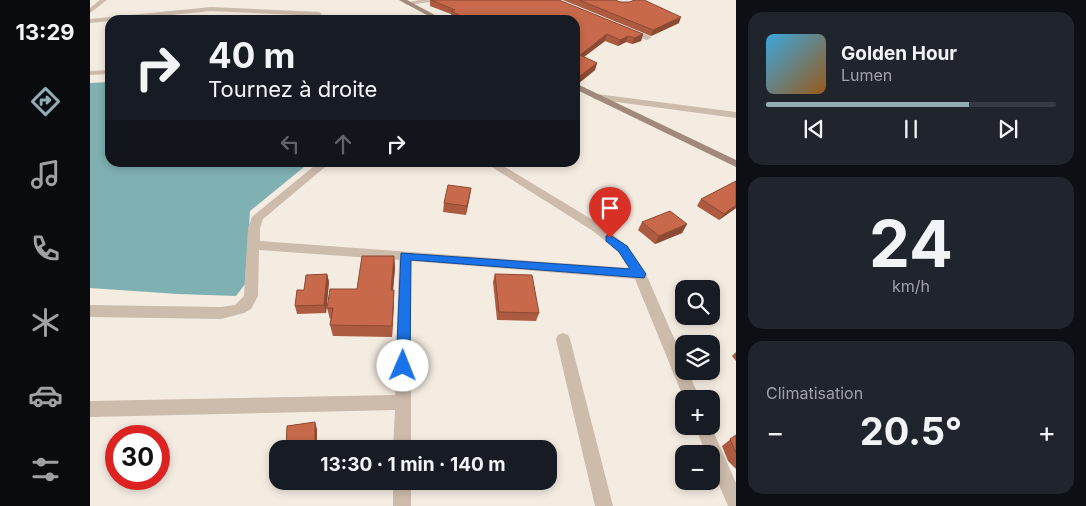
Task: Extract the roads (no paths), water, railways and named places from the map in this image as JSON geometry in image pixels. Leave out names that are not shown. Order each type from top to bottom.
[{"type":"street","points":[[90,11],[104,0]]},
{"type":"street","points":[[404,2],[443,0]]},
{"type":"street","points":[[404,2],[431,15]]},
{"type":"street","points":[[150,15],[211,9],[318,14]]},
{"type":"street","points":[[90,21],[105,20]]},
{"type":"street","points":[[621,28],[647,38]]},
{"type":"street","points":[[90,73],[105,72]]},
{"type":"street","points":[[580,88],[736,164]]},
{"type":"street","points":[[597,97],[736,115]]},
{"type":"street","points":[[90,311],[237,311],[248,305],[251,296],[254,228],[258,217],[320,167]]},
{"type":"street","points":[[497,167],[597,228],[623,249],[640,274],[688,390]]},
{"type":"street","points":[[254,245],[640,274]]},
{"type":"street","points":[[402,440],[405,256]]},
{"type":"street","points":[[563,339],[604,506]]},
{"type":"street","points":[[90,409],[402,402]]},
{"type":"street","points":[[707,435],[736,504]]},
{"type":"street","points":[[402,490],[402,506]]},
{"type":"water","points":[[105,82],[105,167],[304,167],[250,211],[245,284],[236,296],[90,288],[90,83]]}]
